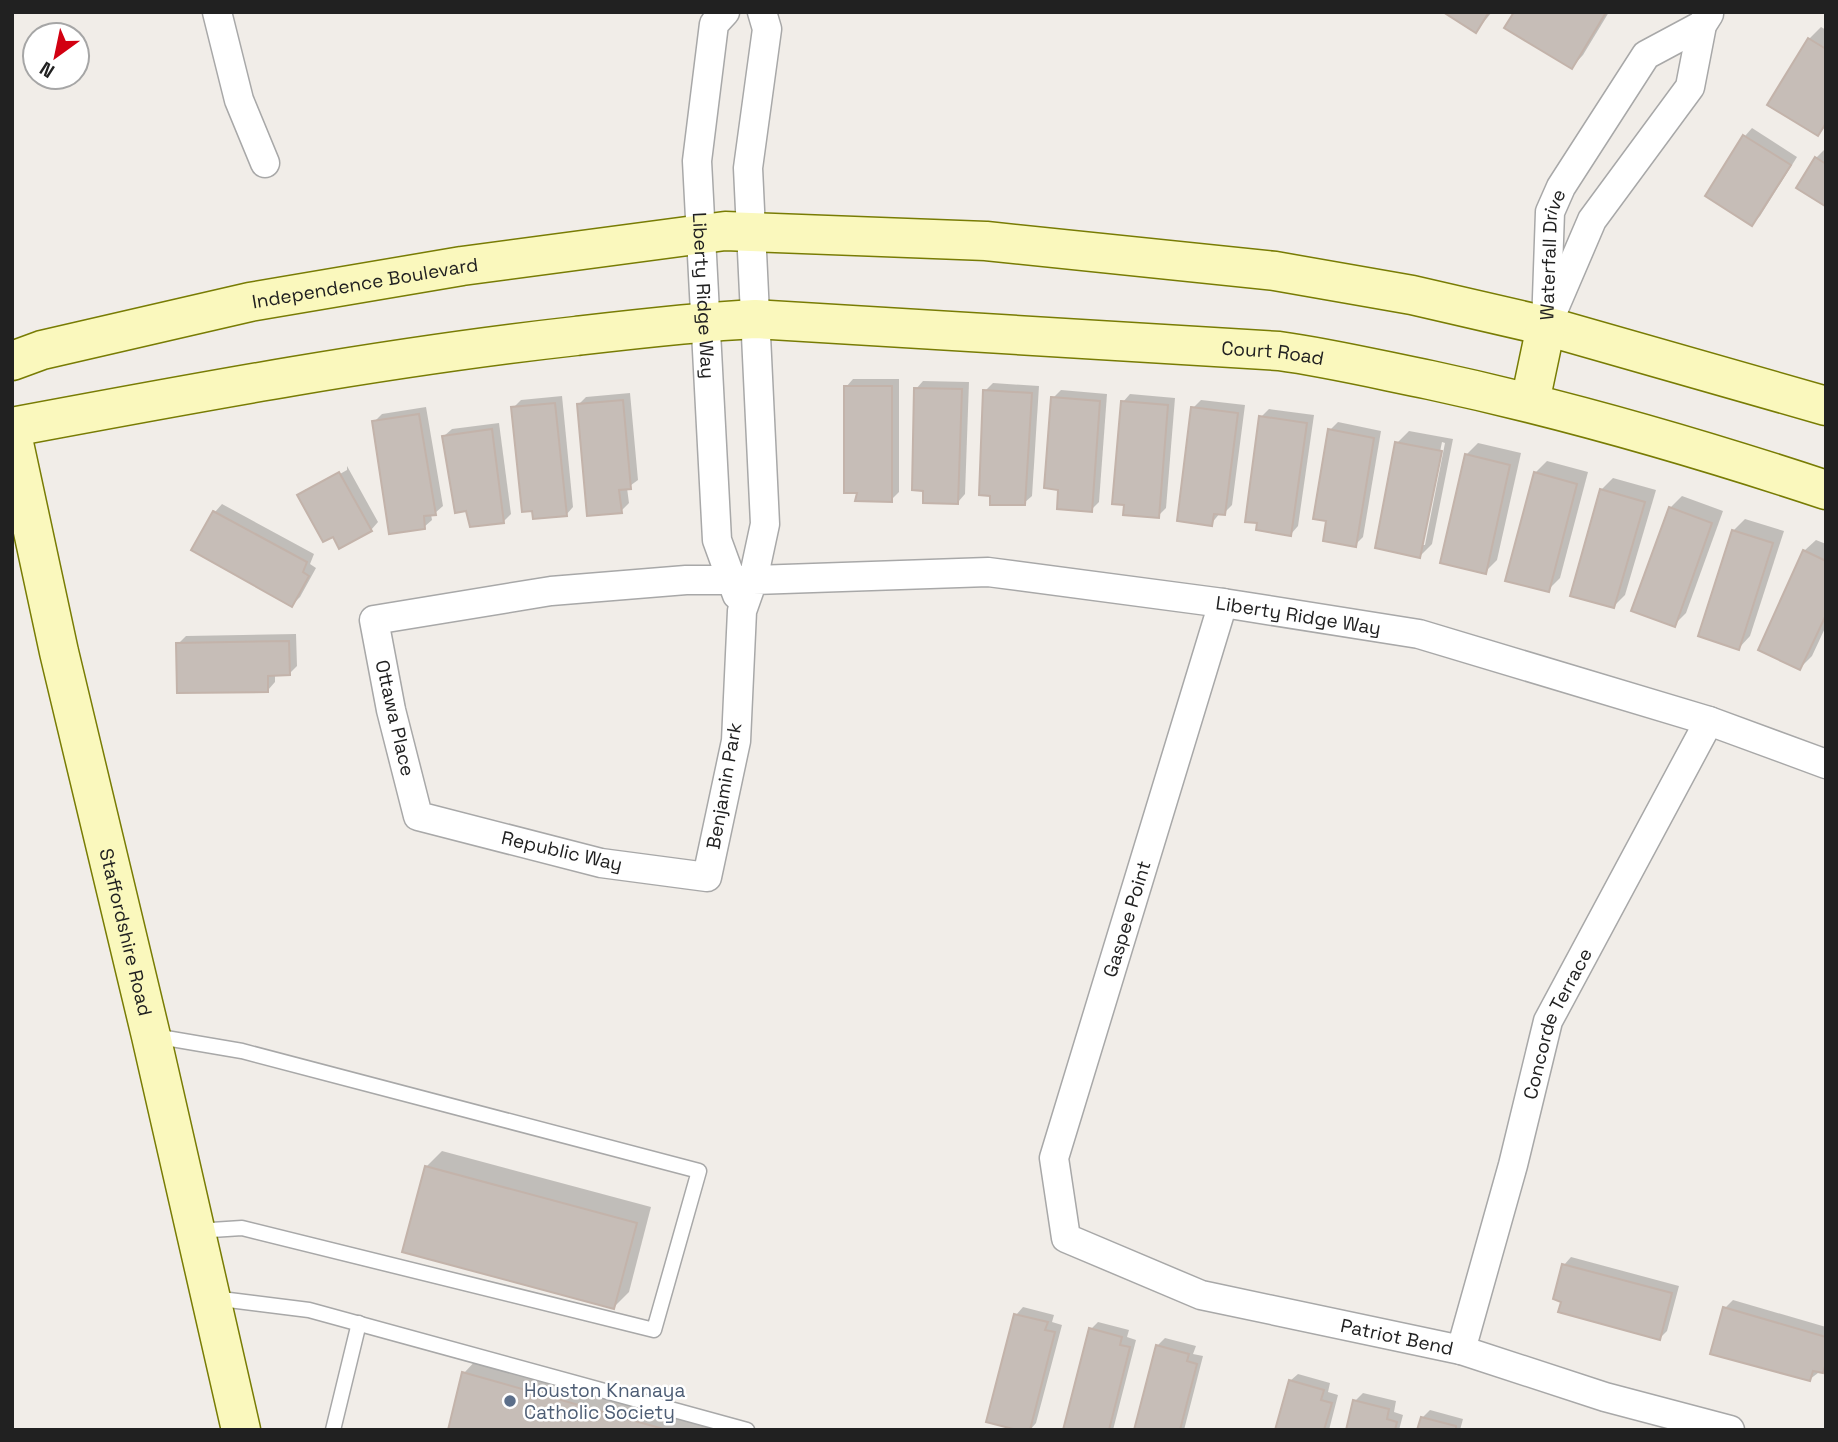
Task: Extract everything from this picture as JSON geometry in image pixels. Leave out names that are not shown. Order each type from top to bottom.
[{"type":"main road","points":[[726,232],[986,241],[1275,271],[1412,295],[1546,326],[1826,406]]},
{"type":"main road","name":"Independence Boulevard","points":[[12,361],[42,350],[250,302],[462,265],[726,232]]},
{"type":"main road","name":"Court Road","points":[[705,321],[755,319],[1279,351],[1317,356],[1530,402],[1714,453],[1826,490]]},
{"type":"main road","points":[[12,427],[378,361],[475,347],[705,321]]},
{"type":"main road","points":[[1530,402],[1546,326]]},
{"type":"main road","name":"Staffordshire Road","points":[[12,434],[59,652],[241,1430]]},
{"type":"street","points":[[217,12],[239,100],[265,163]]},
{"type":"street","name":"Liberty Ridge Way","points":[[725,12],[715,24],[697,160],[726,232],[755,319],[765,524],[742,580],[743,611]]},
{"type":"street","name":"Liberty Ridge Way","points":[[742,580],[717,540],[705,321],[726,232],[748,169],[767,29],[762,12]]},
{"type":"street","name":"Waterfall Drive","points":[[1546,326],[1592,220],[1690,87],[1706,18]]},
{"type":"street","name":"Waterfall Drive","points":[[1546,326],[1550,212],[1561,187],[1646,55],[1706,18]]},
{"type":"street","name":"Liberty Ridge Way","points":[[374,620],[551,591],[685,580],[988,572],[1223,603],[1419,634],[1709,721],[1826,764]]},
{"type":"street","name":"Gaspee Point","points":[[1066,1238],[1055,1158],[1223,603]]},
{"type":"street","name":"Benjamin Park","points":[[707,877],[736,741],[743,611]]},
{"type":"street","name":"Ottawa Place","points":[[374,620],[391,710],[418,816]]},
{"type":"street","name":"Concorde Terrace","points":[[1461,1350],[1513,1165],[1548,1021],[1709,721]]},
{"type":"street","name":"Republic Way","points":[[418,816],[601,863],[707,877]]},
{"type":"street","name":"Patriot Bend","points":[[1066,1238],[1201,1295],[1461,1350],[1605,1397],[1730,1430]]},
{"type":"lane","points":[[150,1035],[242,1051],[699,1171],[654,1330],[242,1228],[195,1231]]},
{"type":"lane","points":[[211,1297],[309,1310],[747,1430]]},
{"type":"lane","points":[[333,1430],[359,1323]]},
{"type":"building","points":[[1443,12],[1489,12],[1476,33]]},
{"type":"building","points":[[1514,12],[1605,14],[1572,69],[1504,28]]},
{"type":"building","points":[[1808,38],[1826,49],[1826,123],[1818,136],[1767,105]]},
{"type":"building","points":[[1743,135],[1791,165],[1752,226],[1705,196]]},
{"type":"building","points":[[1815,157],[1826,164],[1825,206],[1796,188]]},
{"type":"building","points":[[844,386],[892,386],[892,502],[855,501],[857,493],[844,493]]},
{"type":"building","points":[[914,388],[962,389],[958,504],[923,503],[923,491],[912,490]]},
{"type":"building","points":[[983,390],[1032,393],[1025,505],[990,505],[990,496],[979,495]]},
{"type":"building","points":[[1051,397],[1100,401],[1092,512],[1057,509],[1058,490],[1044,488]]},
{"type":"building","points":[[623,400],[631,489],[619,490],[622,513],[587,516],[577,404]]},
{"type":"building","points":[[1121,401],[1168,405],[1159,518],[1123,515],[1124,505],[1112,504]]},
{"type":"building","points":[[555,403],[567,516],[533,519],[532,511],[522,512],[511,407]]},
{"type":"building","points":[[1191,407],[1238,413],[1225,515],[1214,514],[1212,526],[1177,521]]},
{"type":"building","points":[[419,414],[436,515],[424,516],[425,529],[389,534],[372,421]]},
{"type":"building","points":[[1259,416],[1307,423],[1291,536],[1256,530],[1257,523],[1245,522]]},
{"type":"building","points":[[492,429],[504,523],[470,527],[466,511],[455,513],[442,436]]},
{"type":"building","points":[[1328,429],[1374,438],[1356,547],[1323,541],[1326,521],[1313,519]]},
{"type":"building","points":[[1395,442],[1442,451],[1420,558],[1375,548]]},
{"type":"building","points":[[1465,454],[1510,465],[1486,574],[1440,563]]},
{"type":"building","points":[[339,472],[372,531],[339,549],[333,537],[323,542],[297,495]]},
{"type":"building","points":[[1534,472],[1577,484],[1549,592],[1505,581]]},
{"type":"building","points":[[1600,489],[1645,502],[1614,608],[1570,596]]},
{"type":"building","points":[[1669,507],[1712,523],[1675,627],[1631,611]]},
{"type":"building","points":[[213,511],[307,562],[303,572],[309,576],[292,607],[191,550]]},
{"type":"building","points":[[1732,530],[1773,543],[1739,650],[1698,636]]},
{"type":"building","points":[[1803,550],[1826,561],[1826,615],[1800,670],[1758,650]]},
{"type":"building","points":[[289,641],[290,675],[268,676],[268,692],[177,693],[176,643]]},
{"type":"building","points":[[425,1166],[637,1223],[614,1309],[402,1252]]},
{"type":"building","points":[[1562,1264],[1672,1293],[1660,1340],[1558,1312],[1561,1302],[1553,1299]]},
{"type":"building","points":[[1723,1307],[1826,1337],[1826,1363],[1823,1373],[1813,1371],[1810,1381],[1710,1354]]},
{"type":"building","points":[[1014,1314],[1048,1322],[1045,1330],[1055,1332],[1030,1430],[1017,1430],[986,1422]]},
{"type":"building","points":[[1089,1328],[1122,1337],[1120,1345],[1130,1347],[1109,1430],[1063,1430]]},
{"type":"building","points":[[1156,1345],[1189,1354],[1187,1361],[1197,1364],[1180,1430],[1134,1430]]},
{"type":"building","name":"Houston Knanaya Catholic Society","points":[[462,1372],[667,1430],[448,1430]]},
{"type":"building","points":[[1289,1380],[1324,1390],[1321,1400],[1332,1403],[1324,1430],[1275,1430]]},
{"type":"building","points":[[1353,1400],[1389,1409],[1387,1419],[1397,1422],[1395,1430],[1346,1430]]},
{"type":"building","points":[[1421,1417],[1456,1426],[1456,1430],[1417,1430]]},
{"type":"place","name":"Houston Knanaya Catholic Society","points":[[510,1401]]}]
